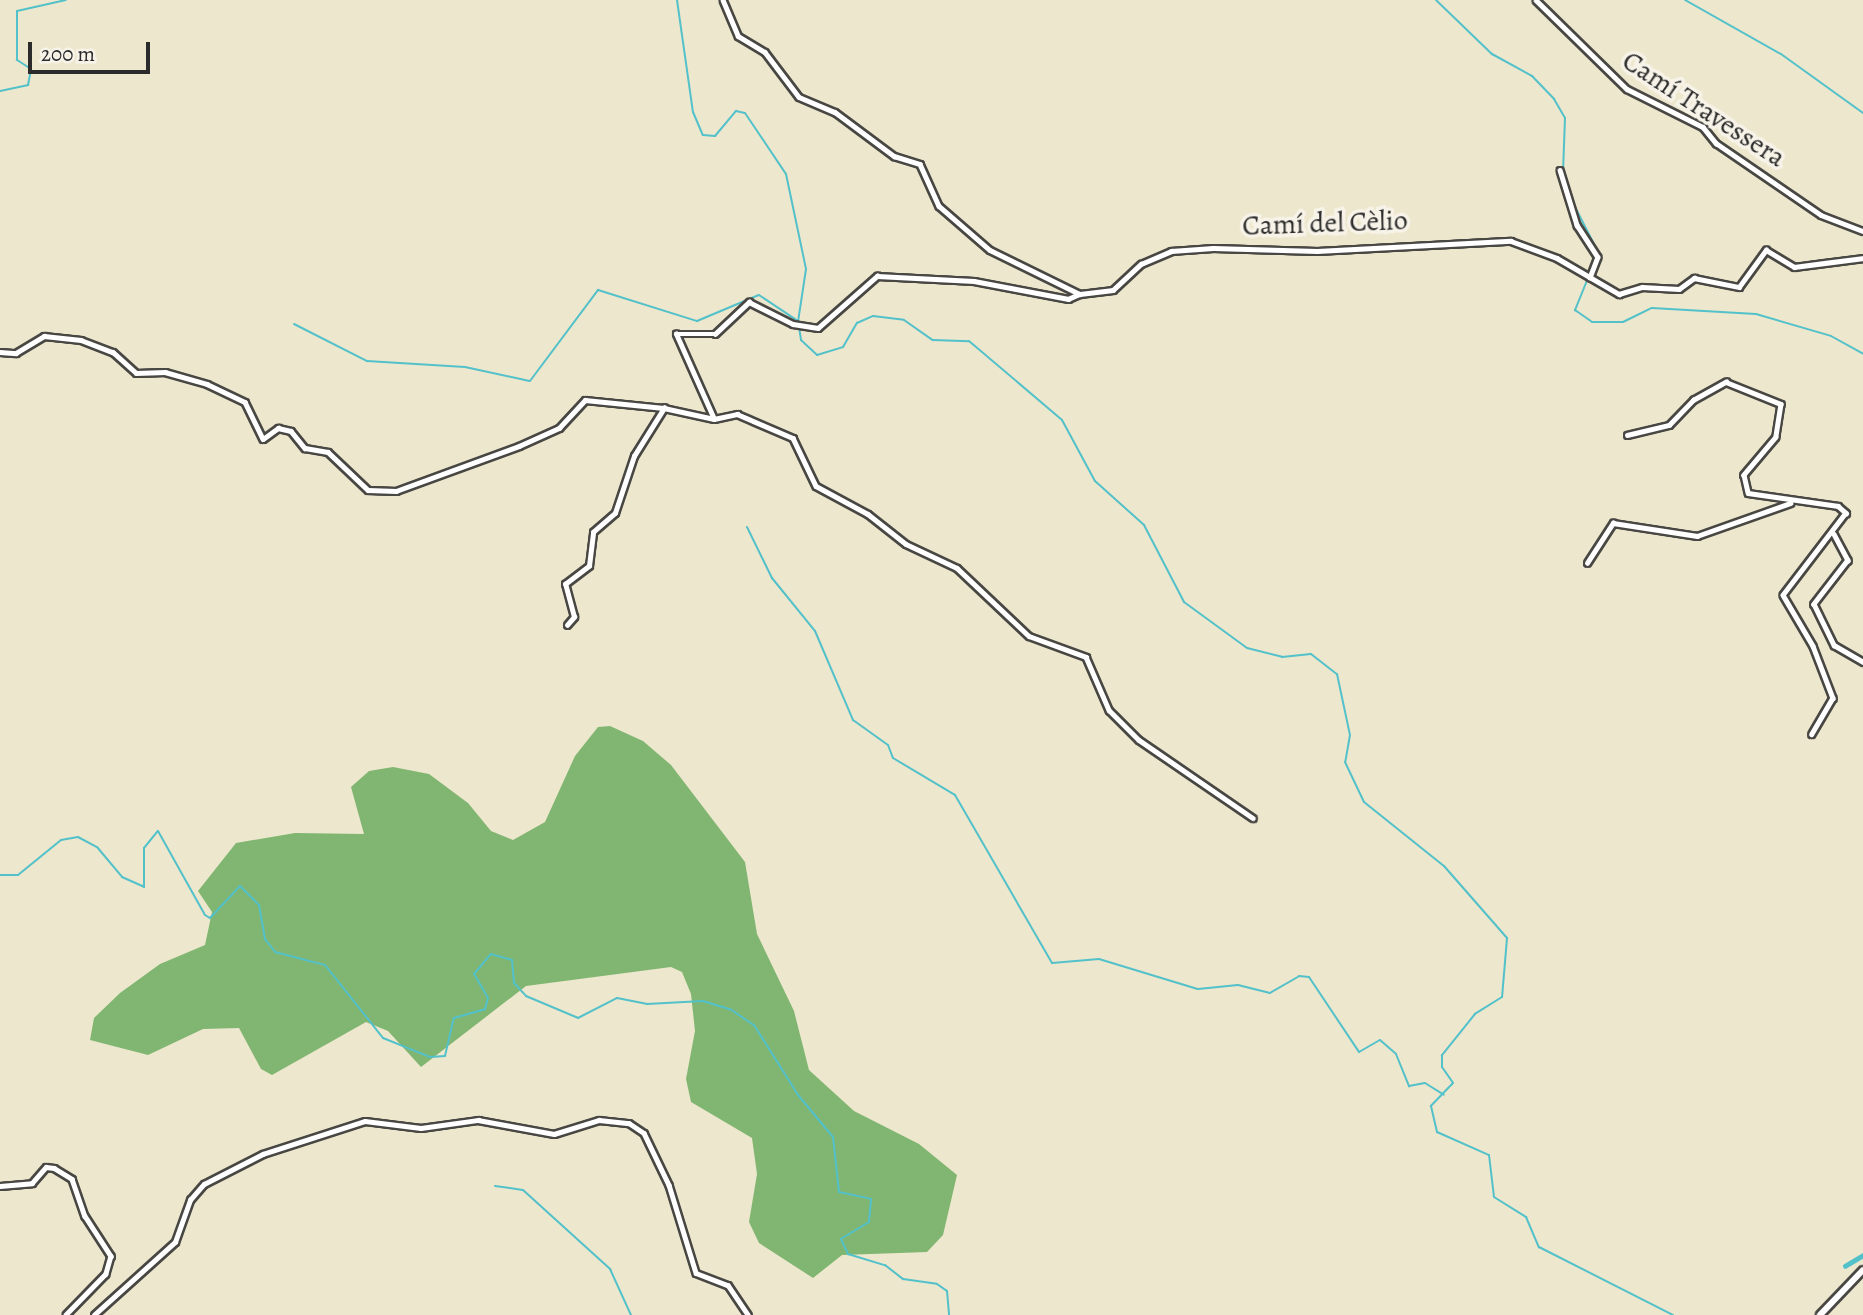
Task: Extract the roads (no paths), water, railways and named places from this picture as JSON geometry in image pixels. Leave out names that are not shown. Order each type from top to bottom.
[{"type":"street","points":[[723,0],[738,36],[765,52],[799,97],[825,109],[883,150],[920,164],[939,206],[990,250],[1080,294]]},
{"type":"street","name":"Camí Travessera","points":[[1536,0],[1627,89],[1703,127],[1716,143],[1821,215],[1863,231]]},
{"type":"street","points":[[1560,170],[1577,225],[1598,257],[1590,278]]},
{"type":"street","name":"Camí del Cèlio","points":[[714,419],[676,334],[722,331],[742,303],[818,328],[877,276],[974,281],[1068,299],[1080,294],[1113,290],[1141,264],[1175,250],[1317,250],[1424,240],[1511,241],[1619,294],[1642,287],[1679,289],[1694,278],[1727,290],[1746,282],[1763,250],[1794,267],[1863,258]]},
{"type":"street","points":[[0,352],[16,353],[44,336],[81,340],[113,352],[136,373],[165,372],[207,384],[245,402],[264,439],[278,428],[291,431],[305,447],[328,452],[349,478],[368,490],[396,491],[519,446],[559,428],[585,400],[664,408],[714,419],[737,414],[793,438],[816,486],[868,514],[906,544],[957,568],[1029,636],[1086,657],[1109,710],[1139,740],[1253,817]]},
{"type":"street","points":[[1627,435],[1669,425],[1693,400],[1726,382],[1777,401],[1778,433],[1743,478],[1751,496],[1842,508],[1846,513],[1834,534],[1783,596],[1831,691],[1830,707],[1812,734]]},
{"type":"street","points":[[567,625],[574,617],[565,584],[589,566],[593,532],[615,513],[634,456],[664,408]]},
{"type":"street","points":[[1587,563],[1613,523],[1697,536],[1790,503]]},
{"type":"street","points":[[1834,534],[1848,560],[1814,604],[1834,645],[1863,662]]},
{"type":"street","points":[[94,1315],[175,1242],[190,1200],[204,1184],[263,1154],[368,1120],[421,1129],[478,1120],[554,1134],[599,1120],[629,1123],[644,1133],[669,1185],[696,1273],[728,1285],[748,1315]]},
{"type":"street","points":[[0,1186],[32,1183],[48,1166],[72,1179],[113,1262],[66,1315]]},
{"type":"street","points":[[1820,1315],[1863,1270]]},
{"type":"street","points":[[73,1309],[77,1315]]},
{"type":"waterway","points":[[0,91],[28,85],[31,69],[17,60],[17,11],[66,0]]},
{"type":"waterway","points":[[677,0],[693,112],[703,135],[715,136],[736,111],[745,113],[786,174],[806,269],[798,322]]},
{"type":"waterway","points":[[1436,0],[1492,54],[1532,76],[1554,99],[1565,118],[1563,173]]},
{"type":"waterway","points":[[1685,0],[1781,54],[1863,113]]},
{"type":"waterway","points":[[1572,201],[1599,254]]},
{"type":"waterway","points":[[1588,278],[1575,310],[1592,322],[1623,322],[1652,308],[1756,314],[1831,336],[1863,354]]},
{"type":"waterway","points":[[294,324],[367,361],[465,367],[530,381],[598,290],[697,321],[759,295],[798,321]]},
{"type":"waterway","points":[[799,327],[801,340],[817,355],[843,347],[857,323],[873,316],[904,320],[933,340],[969,341],[1062,420],[1095,481],[1144,525],[1184,602],[1247,648],[1282,657],[1311,654],[1337,674],[1350,735],[1345,762],[1364,802],[1444,866],[1507,938],[1502,997],[1475,1014],[1442,1055],[1442,1067],[1453,1083],[1431,1106],[1437,1132],[1489,1155],[1494,1197],[1526,1217],[1539,1247],[1673,1315]]},
{"type":"waterway","points":[[747,527],[772,578],[815,631],[853,720],[888,745],[893,758],[955,795],[1052,963],[1099,959],[1198,989],[1238,985],[1270,993],[1299,976],[1309,977],[1359,1052],[1380,1040],[1396,1054],[1409,1086],[1425,1083],[1444,1095]]},
{"type":"waterway","points":[[0,875],[18,875],[61,840],[78,837],[97,847],[122,877],[144,887],[144,848],[158,831],[205,915],[210,918],[240,886],[259,905],[265,939],[275,952],[325,965],[383,1038],[430,1057],[445,1056],[454,1018],[485,1009],[488,998],[474,974],[491,954],[512,960],[514,983],[526,996],[578,1018],[617,998],[647,1004],[703,1001],[730,1009],[754,1025],[798,1095],[833,1137],[839,1192],[871,1199],[869,1222],[841,1239],[848,1254],[885,1265],[903,1279],[937,1284],[947,1291],[949,1315]]},
{"type":"waterway","points":[[495,1186],[523,1190],[610,1269],[631,1315]]},
{"type":"waterway","points":[[1845,1266],[1863,1255]]}]
